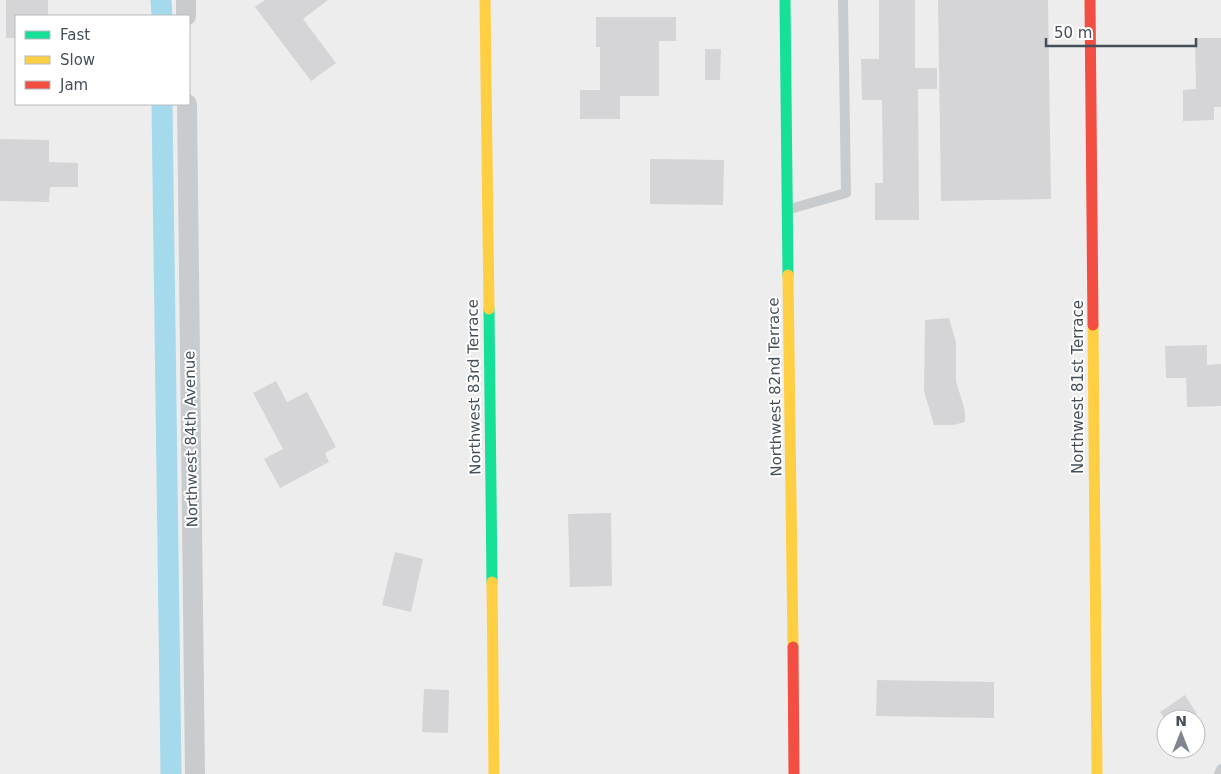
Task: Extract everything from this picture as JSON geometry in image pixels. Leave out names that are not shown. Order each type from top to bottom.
[{"type":"street","points":[[186,0],[186,15]]},
{"type":"street","name":"Northwest 83rd Terrace","points":[[485,0],[494,774]]},
{"type":"street","name":"Northwest 82nd Terrace","points":[[786,0],[794,774]]},
{"type":"street","name":"Northwest 81st Terrace","points":[[1090,0],[1096,774]]},
{"type":"street","name":"Northwest 84th Avenue","points":[[187,105],[195,774]]},
{"type":"lane","points":[[788,209],[846,193],[843,0]]},
{"type":"lane","points":[[1219,774],[1221,769]]},
{"type":"building","points":[[6,0],[48,0],[48,15],[15,15],[15,38],[6,38]]},
{"type":"building","points":[[265,0],[328,0],[303,19],[336,63],[311,81],[255,7]]},
{"type":"building","points":[[879,0],[915,0],[915,68],[937,68],[937,89],[918,89],[919,220],[875,220],[875,183],[883,183],[882,100],[862,100],[861,59],[879,59]]},
{"type":"building","points":[[938,0],[1048,0],[1051,199],[941,201]]},
{"type":"building","points":[[596,17],[676,17],[676,41],[659,41],[659,96],[620,96],[620,119],[580,119],[580,90],[600,90],[600,47],[596,47]]},
{"type":"building","points":[[1195,38],[1221,38],[1221,107],[1214,107],[1214,120],[1183,121],[1183,90],[1196,89]]},
{"type":"building","points":[[705,49],[721,49],[720,80],[705,80]]},
{"type":"building","points":[[0,139],[49,140],[49,162],[78,163],[78,187],[50,187],[49,202],[0,201]]},
{"type":"building","points":[[650,159],[724,160],[723,205],[650,204]]},
{"type":"building","points":[[949,318],[956,342],[956,381],[965,411],[965,422],[953,425],[934,425],[924,391],[925,320]]},
{"type":"building","points":[[1207,345],[1207,365],[1221,364],[1221,406],[1187,407],[1186,378],[1166,378],[1165,346]]},
{"type":"building","points":[[276,381],[287,402],[307,392],[336,447],[325,453],[329,462],[280,488],[264,459],[283,449],[253,393]]},
{"type":"building","points":[[611,513],[612,586],[570,587],[568,514]]},
{"type":"building","points":[[395,552],[423,559],[411,612],[382,605]]},
{"type":"building","points":[[877,680],[994,682],[994,718],[876,716]]},
{"type":"building","points":[[424,689],[449,690],[448,733],[422,732]]},
{"type":"building","points":[[1185,695],[1194,709],[1164,709]]},
{"type":"waterway","points":[[161,0],[162,15]]},
{"type":"waterway","points":[[162,105],[171,774]]},
{"type":"traffic: fast","points":[[785,0],[788,275]]},
{"type":"traffic: fast","points":[[489,309],[492,582]]},
{"type":"traffic: slow","points":[[485,0],[489,309]]},
{"type":"traffic: slow","points":[[788,275],[793,647]]},
{"type":"traffic: slow","points":[[1093,325],[1097,774]]},
{"type":"traffic: slow","points":[[492,582],[494,774]]},
{"type":"traffic: jam","points":[[1090,0],[1093,325]]},
{"type":"traffic: jam","points":[[793,647],[794,774]]}]
